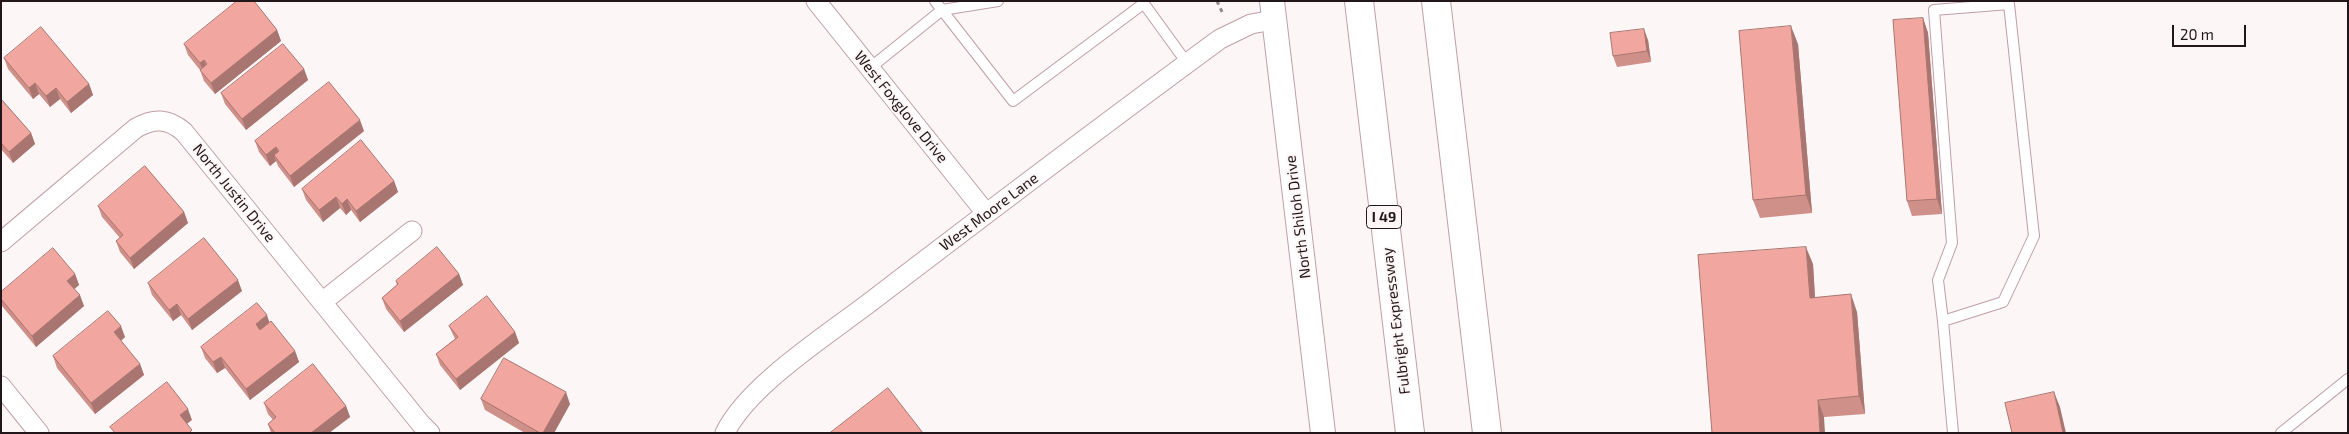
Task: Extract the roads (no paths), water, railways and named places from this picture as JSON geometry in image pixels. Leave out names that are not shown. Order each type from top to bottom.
[{"type":"highway","name":"Fulbright Expressway","points":[[1359,1],[1410,433]]},
{"type":"highway","points":[[1436,1],[1486,433]]},
{"type":"street","name":"West Foxglove Drive","points":[[816,1],[986,213]]},
{"type":"street","name":"West Moore Lane","points":[[724,433],[731,419],[764,384],[986,213],[1220,39],[1251,24],[1273,10]]},
{"type":"street","name":"North Shiloh Drive","points":[[1273,10],[1323,433]]},
{"type":"street","name":"North Justin Drive","points":[[1,242],[136,128],[148,122],[161,119],[174,123],[184,132],[322,302],[421,430]]},
{"type":"street","points":[[322,302],[412,231]]},
{"type":"street","points":[[1,386],[39,433]]},
{"type":"lane","points":[[935,1],[1013,102],[1143,2],[1188,63]]},
{"type":"lane","points":[[870,68],[942,10],[998,1]]},
{"type":"lane","points":[[1943,321],[2003,302],[2034,236],[2009,4],[1934,10],[1952,243],[1938,280],[1953,433]]},
{"type":"lane","points":[[2281,433],[2348,379]]}]
